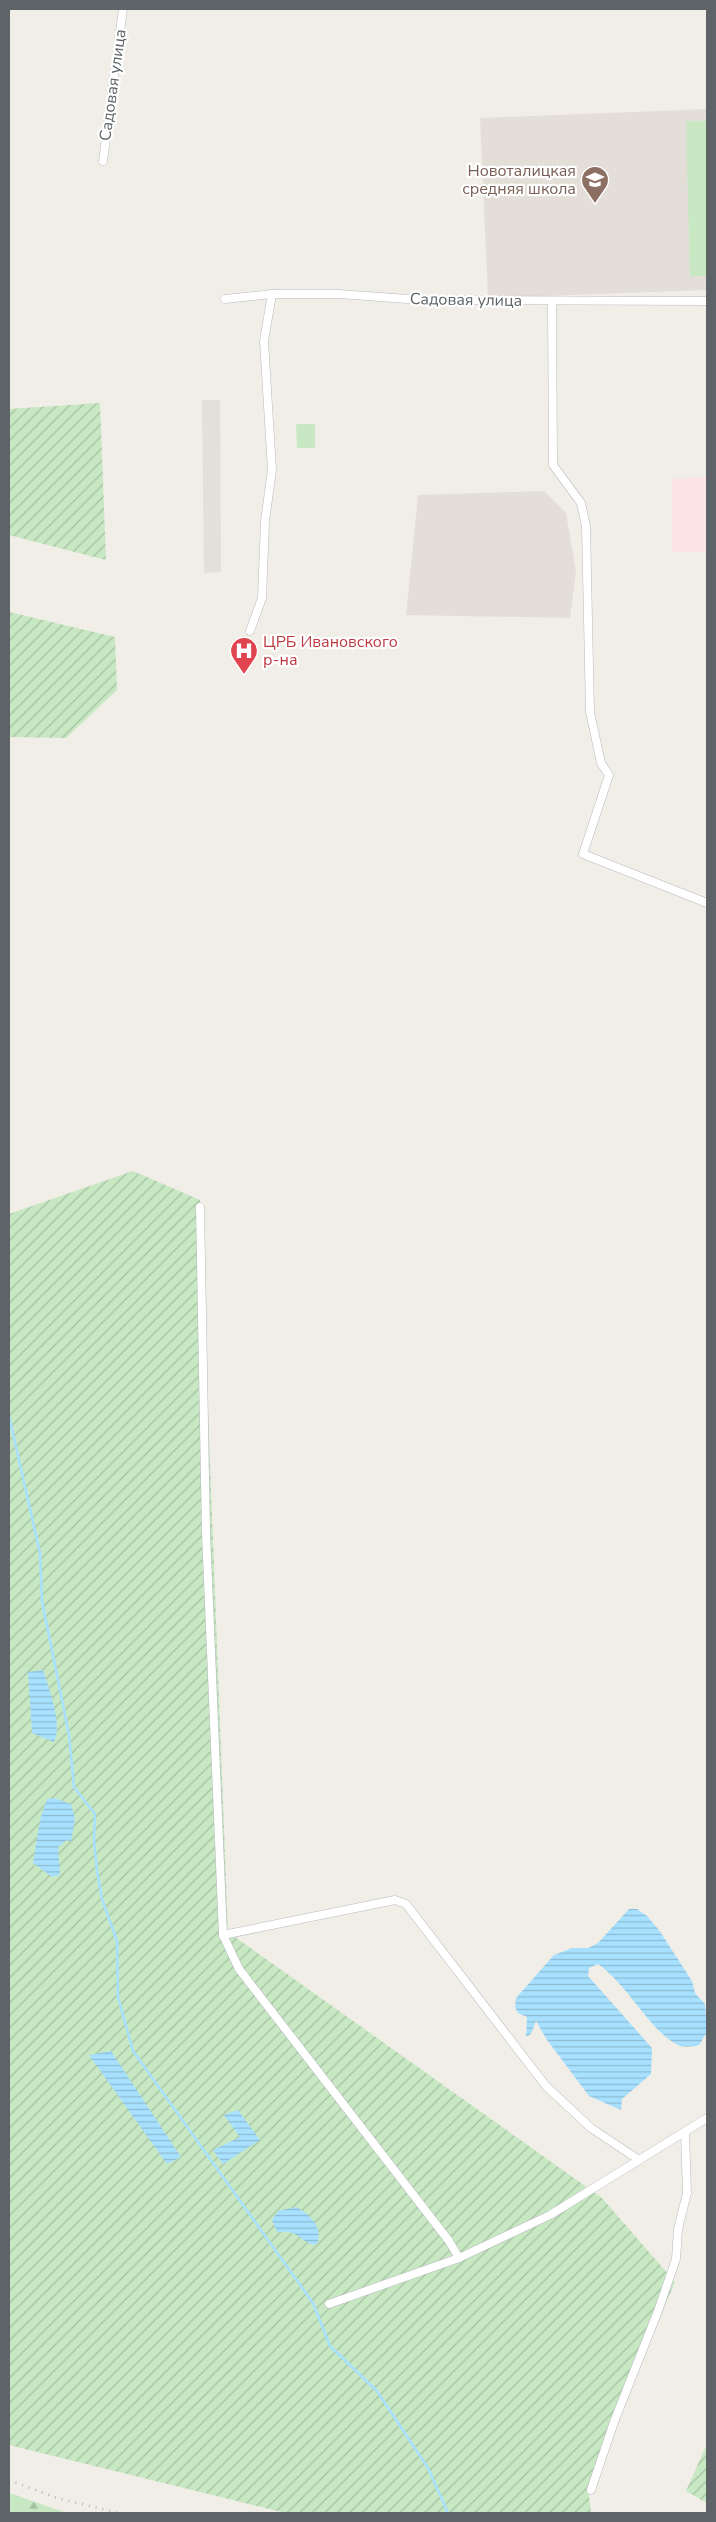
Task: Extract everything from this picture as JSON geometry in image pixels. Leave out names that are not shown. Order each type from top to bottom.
[{"type":"street","name":"Садовая улица","points":[[102,161],[123,9]]},
{"type":"street","name":"Садовая улица","points":[[224,299],[272,294],[339,294],[421,300],[552,302],[707,301]]},
{"type":"street","points":[[250,630],[262,598],[265,521],[272,470],[264,341],[272,294]]},
{"type":"street","points":[[552,302],[553,466],[581,503],[586,526],[590,712],[602,763],[609,775],[583,854],[707,904]]},
{"type":"street","points":[[200,1207],[206,1533],[223,1935],[239,1970],[354,2115],[449,2241],[459,2258]]},
{"type":"street","points":[[223,1935],[396,1900],[406,1904],[546,2086],[591,2128],[639,2160]]},
{"type":"street","points":[[329,2304],[459,2258],[550,2215],[707,2118]]},
{"type":"street","points":[[591,2490],[676,2259],[678,2229],[688,2194],[685,2132]]},
{"type":"shaded area","name":"Новоталицкая средняя школа","points":[[707,109],[707,290],[488,298],[480,118]]},
{"type":"shaded area","points":[[202,400],[220,400],[221,572],[204,573]]},
{"type":"shaded area","points":[[707,477],[707,552],[672,552],[672,479]]},
{"type":"shaded area","points":[[544,491],[566,513],[576,571],[570,618],[406,615],[418,495]]},
{"type":"green space","points":[[686,121],[707,121],[707,276],[690,276]]},
{"type":"green space","points":[[100,403],[106,560],[9,535],[9,409]]},
{"type":"green space","points":[[296,424],[315,424],[315,448],[297,448]]},
{"type":"green space","points":[[9,612],[115,637],[117,690],[66,738],[9,737]]},
{"type":"green space","points":[[133,1171],[200,1200],[228,1932],[602,2198],[675,2282],[588,2489],[591,2513],[286,2513],[9,2445],[9,1214]]},
{"type":"green space","points":[[707,2444],[707,2503],[686,2491]]},
{"type":"green space","points":[[9,2493],[67,2513],[9,2513]]},
{"type":"water","points":[[43,1670],[56,1716],[57,1726],[54,1742],[32,1733],[28,1672]]},
{"type":"water","points":[[54,1798],[71,1804],[75,1819],[71,1842],[67,1840],[58,1847],[60,1875],[52,1877],[33,1863],[40,1820],[47,1799]]},
{"type":"water","points":[[629,1909],[637,1909],[647,1916],[659,1930],[692,1981],[695,1993],[705,2004],[707,2032],[699,2045],[687,2047],[676,2044],[656,2028],[609,1973],[598,1964],[589,1968],[588,1976],[652,2048],[651,2074],[622,2099],[621,2110],[589,2096],[547,2040],[536,2021],[531,2034],[526,2037],[527,2017],[518,2013],[515,2007],[516,1998],[554,1955],[572,1948],[588,1948],[598,1943]]},
{"type":"water","points":[[111,2051],[181,2157],[167,2164],[89,2055]]},
{"type":"water","points":[[238,2110],[260,2140],[223,2164],[213,2150],[240,2137],[224,2115]]},
{"type":"water","points":[[296,2207],[314,2221],[319,2236],[318,2242],[314,2245],[290,2232],[277,2232],[272,2220],[278,2211]]},
{"type":"waterway","points":[[9,1416],[40,1553],[42,1601],[69,1735],[74,1787],[95,1814],[94,1840],[97,1871],[102,1899],[117,1941],[118,1997],[133,2051],[313,2303],[330,2346],[377,2391],[428,2468],[448,2513]]},
{"type":"railway","points":[[9,2480],[57,2498],[119,2513]]},
{"type":"place","name":"Новоталицкая средняя школа","points":[[595,204]]},
{"type":"place","name":"ЦРБ Ивановского р-на","points":[[244,675]]}]
